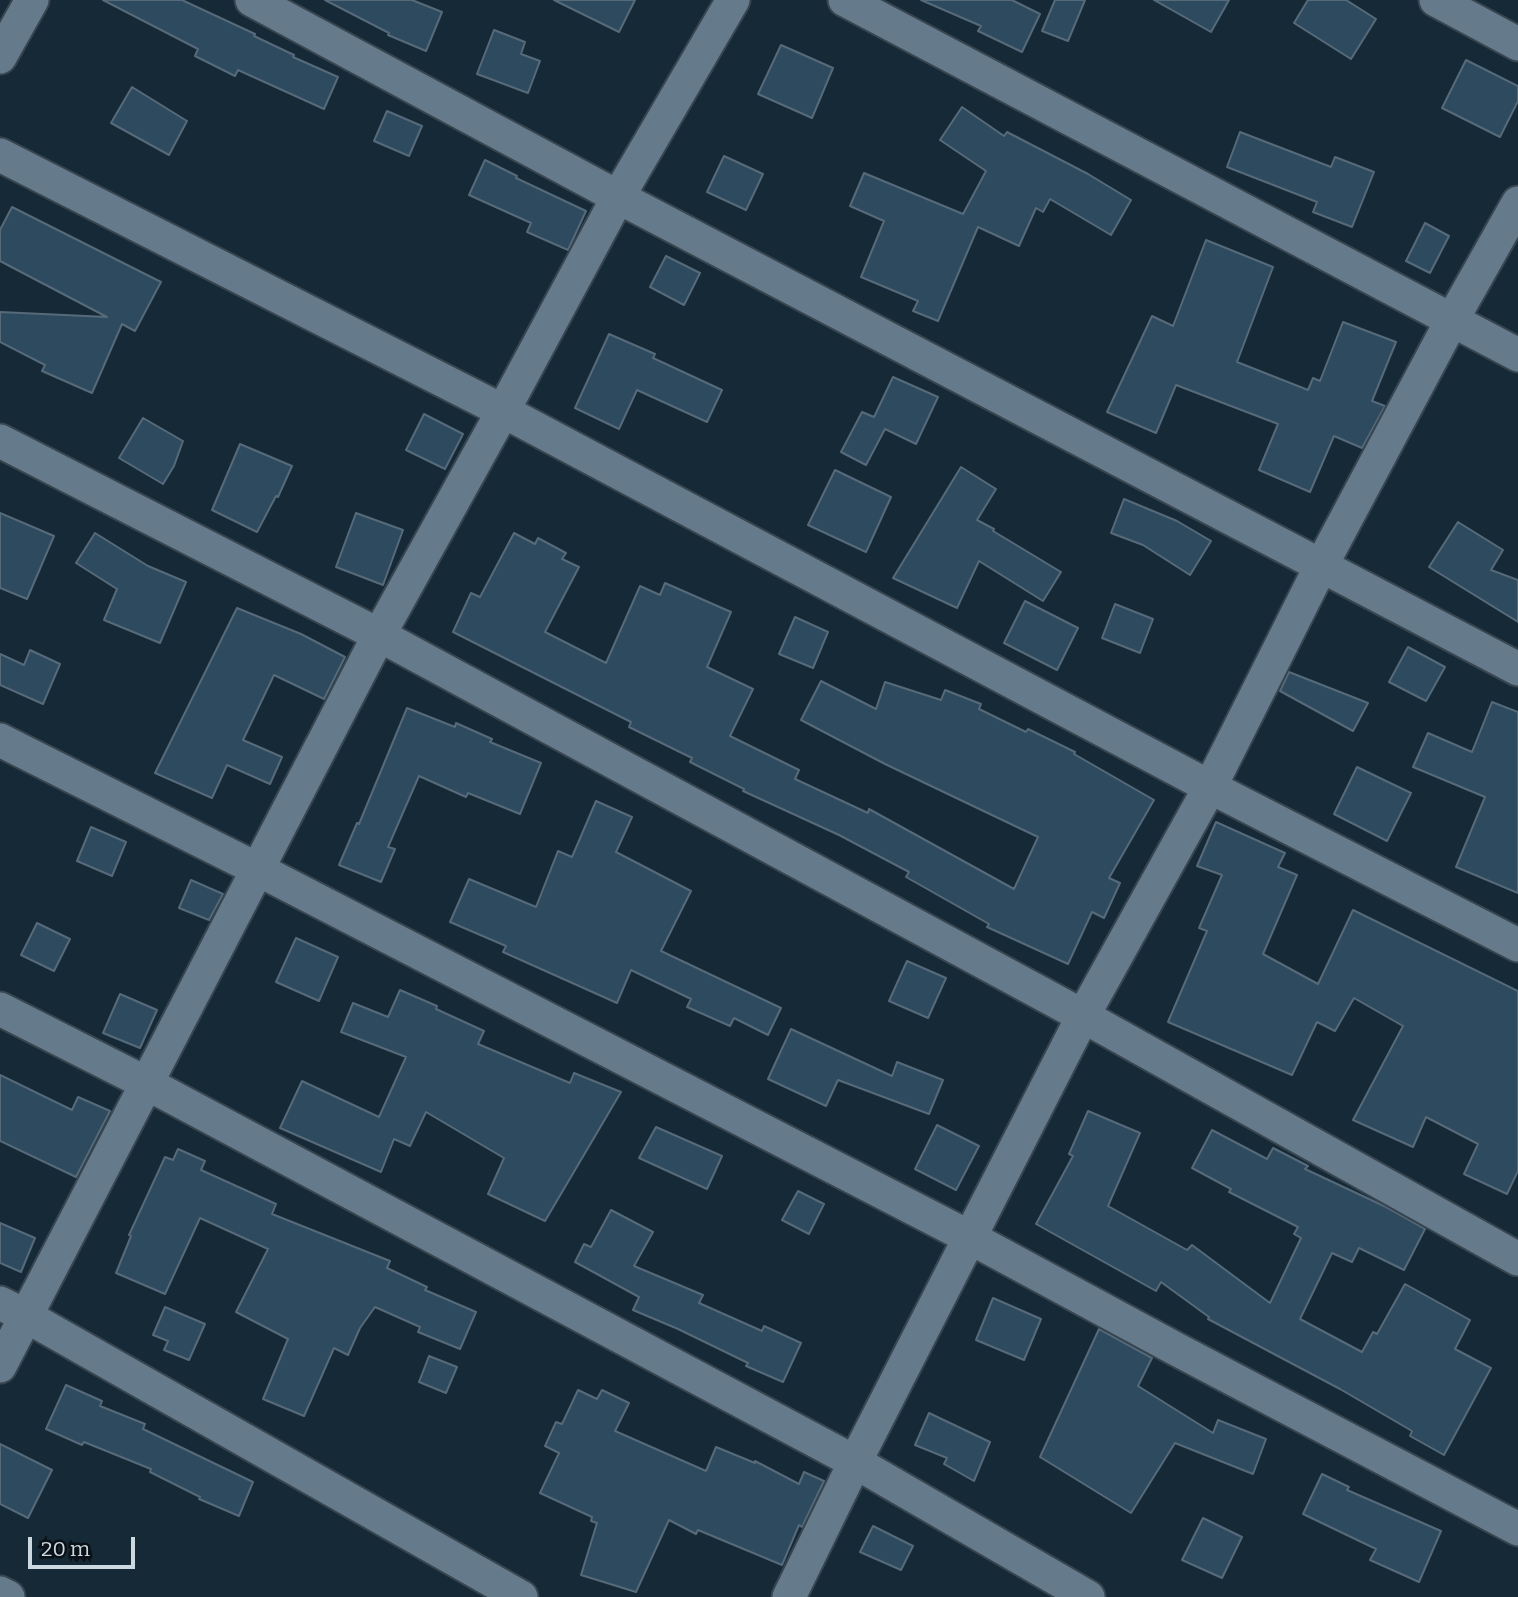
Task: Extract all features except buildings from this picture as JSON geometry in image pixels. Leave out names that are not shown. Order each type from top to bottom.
[{"type":"street","points":[[0,57],[32,0]]},
{"type":"street","points":[[252,0],[618,197],[1518,669]]},
{"type":"street","points":[[0,1366],[13,1309],[146,1083],[379,635],[618,197],[733,0]]},
{"type":"street","points":[[845,0],[1518,355]]},
{"type":"street","points":[[1436,0],[1518,44]]},
{"type":"street","points":[[0,155],[503,411],[1210,787],[1518,945]]},
{"type":"street","points":[[789,1597],[1083,1016],[1210,787],[1321,566],[1452,320],[1518,204]]},
{"type":"street","points":[[0,441],[379,635],[1083,1016],[1518,1259]]},
{"type":"street","points":[[0,740],[257,869],[969,1237],[1518,1529]]},
{"type":"street","points":[[0,1009],[146,1083],[855,1462],[1088,1597]]},
{"type":"street","points":[[13,1309],[521,1597]]},
{"type":"street","points":[[0,1593],[8,1597]]}]
